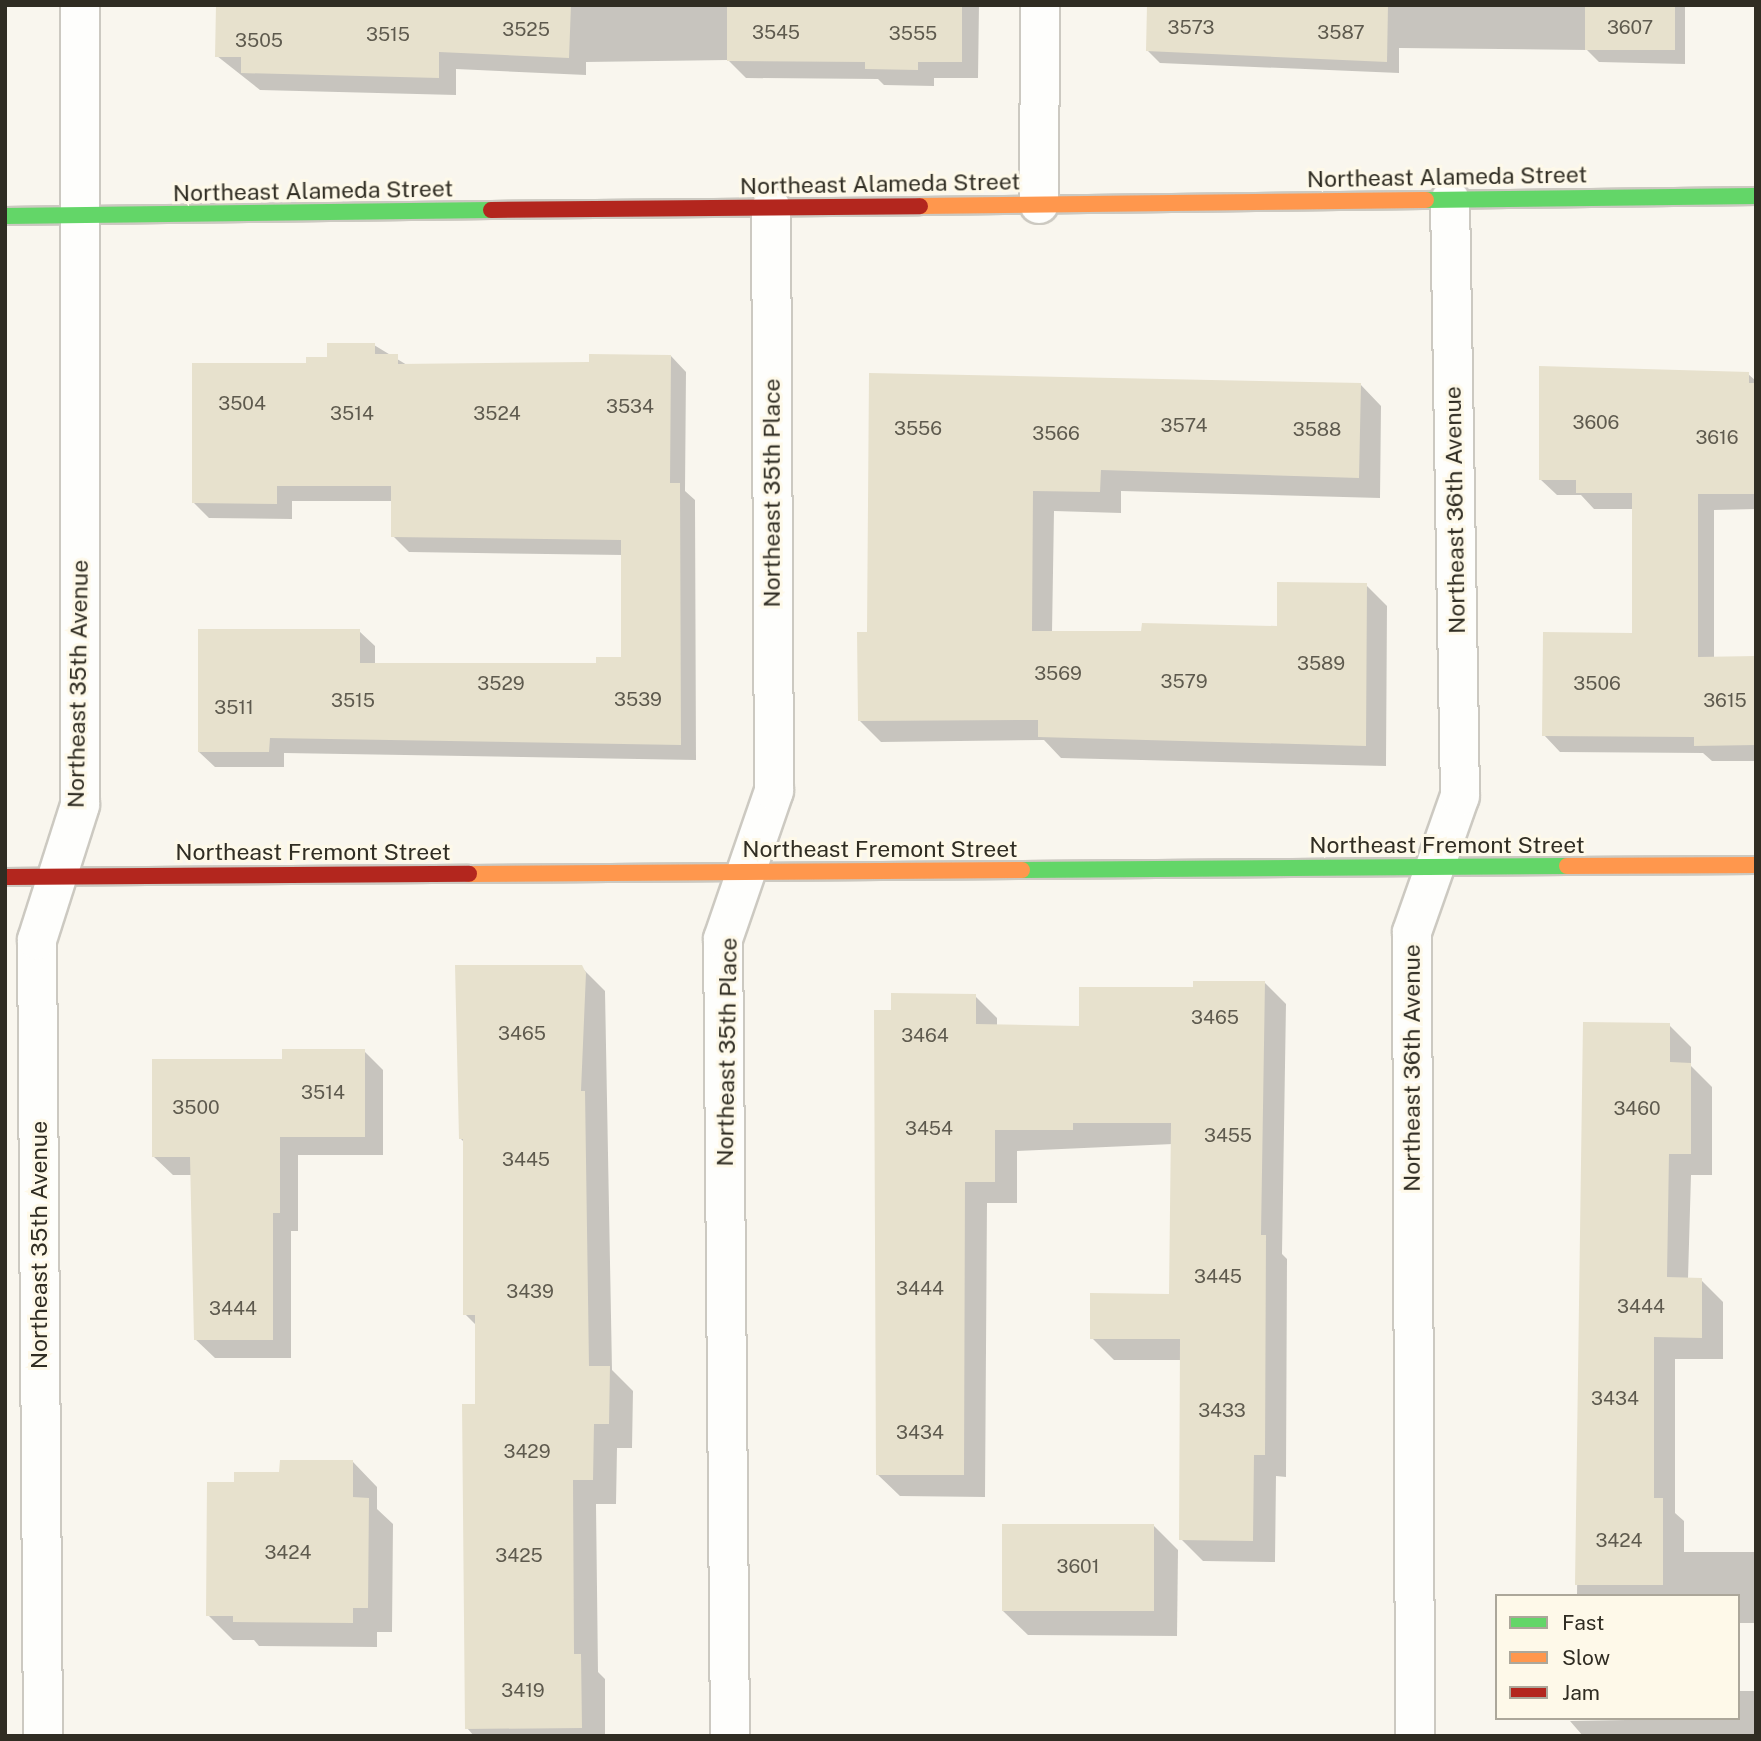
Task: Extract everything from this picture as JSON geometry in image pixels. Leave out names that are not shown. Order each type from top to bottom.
[{"type":"street","name":"Northeast 35th Avenue","points":[[43,1736],[37,940],[80,805],[80,5]]},
{"type":"street","points":[[1039,204],[1040,5]]},
{"type":"street","name":"Northeast Alameda Street","points":[[5,216],[1756,196]]},
{"type":"street","name":"Northeast 36th Avenue","points":[[1415,1736],[1412,932],[1460,796],[1450,200]]},
{"type":"street","name":"Northeast 35th Place","points":[[730,1736],[723,939],[774,791],[771,208]]},
{"type":"street","name":"Northeast Fremont Street","points":[[5,877],[1756,865]]},
{"type":"building","points":[[216,5],[571,5],[569,58],[439,52],[439,78],[241,73],[241,57],[215,57]]},
{"type":"building","points":[[727,5],[962,5],[962,62],[918,62],[918,70],[865,69],[865,62],[727,61]]},
{"type":"building","points":[[1147,5],[1388,5],[1387,62],[1146,51]]},
{"type":"building","points":[[1585,5],[1675,5],[1675,50],[1585,50]]},
{"type":"building","points":[[327,343],[375,343],[375,354],[398,354],[398,364],[589,362],[589,354],[671,355],[670,483],[680,483],[681,745],[270,738],[269,752],[198,752],[198,629],[360,629],[360,663],[596,663],[596,657],[621,657],[621,540],[391,537],[391,486],[277,486],[277,504],[192,503],[192,363],[306,363],[306,357],[327,357]]},
{"type":"building","points":[[1539,366],[1749,372],[1749,383],[1756,383],[1756,494],[1698,494],[1698,657],[1756,656],[1756,745],[1694,746],[1694,737],[1542,736],[1543,632],[1632,633],[1632,493],[1576,493],[1576,480],[1539,480]]},
{"type":"building","points":[[869,373],[1361,383],[1359,478],[1101,470],[1100,492],[1033,491],[1032,631],[1141,631],[1142,623],[1277,626],[1277,582],[1367,583],[1366,746],[1038,737],[1038,720],[858,721],[857,632],[867,632]]},
{"type":"building","points":[[455,965],[582,965],[586,973],[581,1091],[585,1091],[589,1366],[610,1366],[609,1424],[594,1424],[593,1480],[573,1480],[574,1654],[581,1654],[582,1728],[465,1729],[462,1404],[475,1404],[475,1315],[463,1315],[463,1139],[459,1139]]},
{"type":"building","points":[[1193,981],[1265,981],[1261,1235],[1266,1235],[1265,1455],[1254,1455],[1253,1541],[1179,1540],[1180,1339],[1090,1339],[1090,1293],[1169,1294],[1171,1123],[1073,1123],[1073,1130],[995,1130],[995,1182],[965,1182],[964,1475],[876,1475],[874,1010],[891,1010],[891,993],[976,994],[976,1024],[1079,1026],[1079,987],[1193,987]]},
{"type":"building","points":[[1583,1022],[1670,1023],[1670,1062],[1691,1063],[1691,1154],[1669,1154],[1667,1277],[1702,1278],[1702,1338],[1654,1337],[1654,1498],[1663,1498],[1663,1585],[1575,1585]]},
{"type":"building","points":[[282,1049],[365,1049],[365,1137],[280,1137],[280,1213],[273,1213],[273,1340],[194,1340],[190,1157],[152,1157],[152,1059],[282,1059]]},
{"type":"building","points":[[280,1460],[353,1460],[353,1497],[369,1498],[368,1608],[353,1608],[353,1623],[233,1622],[233,1616],[206,1616],[207,1482],[234,1482],[234,1472],[279,1472]]},
{"type":"building","points":[[1002,1524],[1154,1524],[1154,1611],[1002,1611]]},
{"type":"traffic: fast","points":[[1426,200],[1756,196]]},
{"type":"traffic: fast","points":[[5,216],[491,210]]},
{"type":"traffic: fast","points":[[1022,870],[1567,866]]},
{"type":"traffic: slow","points":[[920,206],[1426,200]]},
{"type":"traffic: slow","points":[[1567,866],[1756,865]]},
{"type":"traffic: slow","points":[[469,874],[1022,870]]},
{"type":"traffic: jam","points":[[491,210],[920,206]]},
{"type":"traffic: jam","points":[[5,877],[469,874]]}]
